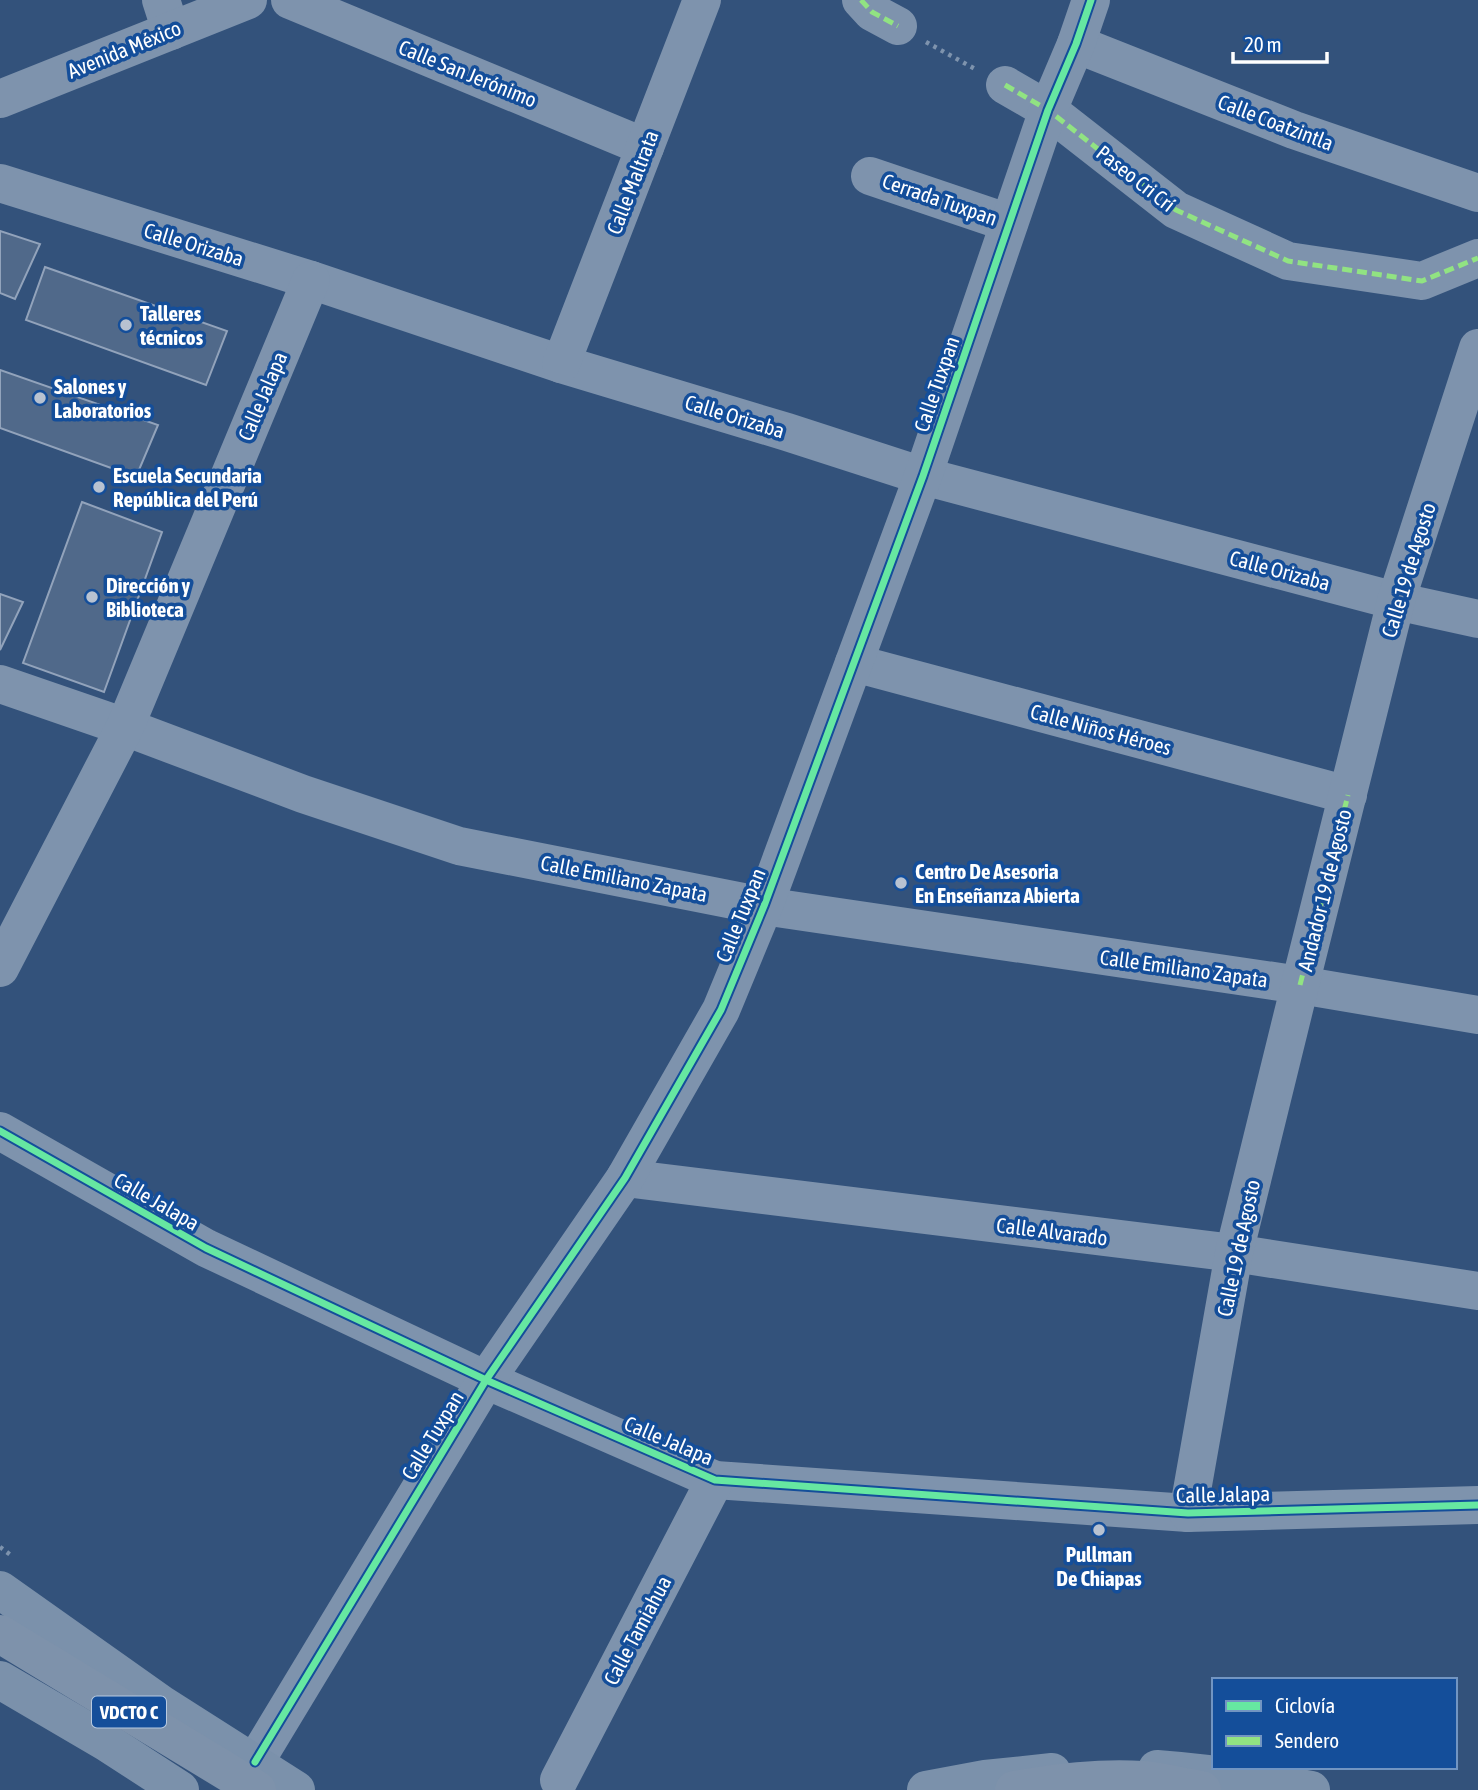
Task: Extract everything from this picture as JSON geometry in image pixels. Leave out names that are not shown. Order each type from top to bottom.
[{"type":"highway","name":"VDCTO C","points":[[0,1634],[256,1776]]},
{"type":"highway","name":"VDCTO C","points":[[0,1663],[209,1790]]},
{"type":"highway","points":[[1014,1790],[1058,1782],[1106,1779],[1145,1780],[1202,1790]]},
{"type":"main road","points":[[7,1574],[161,1704],[256,1776],[296,1790]]},
{"type":"main road","points":[[0,1681],[106,1742],[180,1790]]},
{"type":"main road","points":[[926,1790],[1105,1766],[1212,1773],[1311,1790]]},
{"type":"street","name":"Avenida México","points":[[0,99],[166,15],[248,0]]},
{"type":"street","name":"Calle San Jerónimo","points":[[290,0],[645,147]]},
{"type":"street","name":"Calle Maltrata","points":[[561,363],[702,0]]},
{"type":"street","name":"Calle Tuxpan","points":[[256,1776],[486,1380],[625,1178],[721,1010],[764,906],[923,476],[1048,110],[1091,0]]},
{"type":"street","name":"Calle Coatzintla","points":[[1076,44],[1294,130],[1478,193]]},
{"type":"street","name":"Paseo Cri Crí","points":[[1005,85],[1048,110],[1176,210],[1288,261],[1422,281],[1478,258]]},
{"type":"street","name":"Cerrada Tuxpan","points":[[870,176],[1009,223]]},
{"type":"street","name":"Calle Orizaba","points":[[0,183],[923,476],[1396,601],[1478,619]]},
{"type":"street","name":"Calle Jalapa","points":[[0,968],[125,727],[311,281]]},
{"type":"street","name":"Calle 19 de Agosto","points":[[1348,795],[1396,601],[1478,348]]},
{"type":"street","name":"Calle Niños Héroes","points":[[854,663],[1348,795]]},
{"type":"street","name":"Calle Emiliano Zapata","points":[[0,684],[125,727],[303,794],[458,846],[764,906],[1300,985],[1478,1015]]},
{"type":"street","name":"Andador 19 de Agosto","points":[[1300,985],[1348,795]]},
{"type":"street","name":"Calle 19 de Agosto","points":[[1188,1513],[1234,1253],[1300,985]]},
{"type":"street","name":"Calle Jalapa","points":[[0,1131],[206,1248],[486,1380],[715,1480],[1188,1513],[1478,1504]]},
{"type":"street","name":"Calle Alvarado","points":[[625,1178],[1234,1253],[1478,1291]]},
{"type":"street","name":"Calle Tamiahua","points":[[559,1780],[715,1480]]},
{"type":"path","points":[[877,9],[1005,85]]},
{"type":"path","points":[[0,1547],[7,1574]]},
{"type":"building","points":[[0,231],[40,244],[15,299],[0,293]]},
{"type":"building","name":"Talleres técnicos","points":[[45,267],[227,331],[206,385],[26,320]]},
{"type":"building","name":"Salones y Laboratorios","points":[[0,370],[158,425],[136,477],[0,428]]},
{"type":"building","name":"Dirección y Biblioteca","points":[[82,502],[162,532],[104,692],[23,663]]},
{"type":"building","points":[[0,594],[23,602],[0,650]]},
{"type":"marked path","points":[[861,0],[872,12],[898,26]]},
{"type":"marked path","points":[[1005,85],[1048,110],[1176,210],[1288,261],[1422,281],[1478,258]]},
{"type":"marked path","points":[[1300,985],[1348,795]]},
{"type":"cycle path","points":[[255,1762],[486,1380],[625,1178],[721,1010],[764,906],[923,476],[1048,110],[1091,0]]},
{"type":"cycle path","points":[[0,1131],[206,1248],[486,1380],[715,1480],[1188,1513],[1478,1505]]},
{"type":"place","name":"Talleres técnicos","points":[[126,325]]},
{"type":"place","name":"Salones y Laboratorios","points":[[40,398]]},
{"type":"place","name":"Escuela Secundaria República del Perú","points":[[99,487]]},
{"type":"place","name":"Dirección y Biblioteca","points":[[92,597]]},
{"type":"place","name":"Centro De Asesoria En Enseñanza Abierta","points":[[901,883]]},
{"type":"place","name":"Pullman De Chiapas","points":[[1099,1530]]}]
